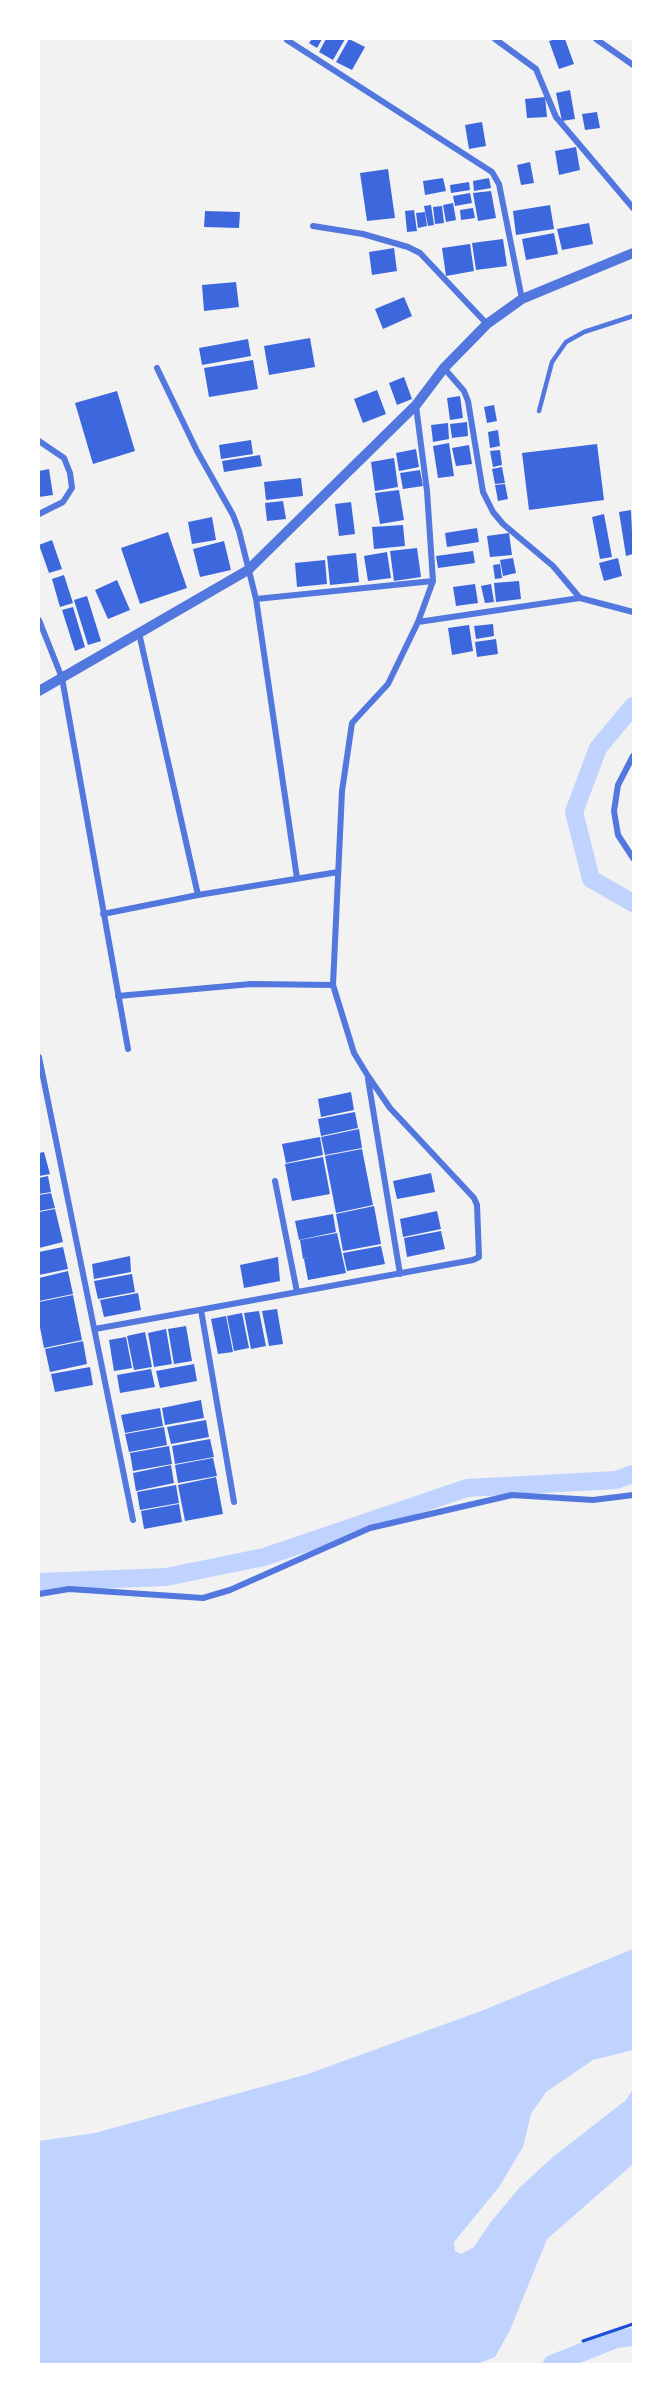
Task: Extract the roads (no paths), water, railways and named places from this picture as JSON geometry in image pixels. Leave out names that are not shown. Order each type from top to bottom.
[{"type":"street","points":[[495,39],[536,69],[556,117],[633,208]]},
{"type":"street","points":[[596,39],[633,66]]},
{"type":"street","points":[[287,40],[492,172],[499,184],[522,299]]},
{"type":"street","points":[[313,226],[363,234],[408,247],[420,253],[487,324]]},
{"type":"street","points":[[39,691],[248,570],[416,405],[444,368],[487,324],[522,299],[633,253]]},
{"type":"street","points":[[157,368],[197,451],[233,515],[256,599],[297,878]]},
{"type":"street","points":[[444,368],[464,392],[468,401],[483,492],[493,512],[503,524],[553,566],[580,598]]},
{"type":"street","points":[[95,1329],[400,1274],[479,1257],[477,1205],[469,1193],[390,1108],[368,1076],[354,1053],[333,985],[342,791],[352,723],[364,706],[388,684],[418,622],[433,581],[427,491],[416,405]]},
{"type":"street","points":[[39,441],[64,458],[70,473],[72,488],[63,501],[39,514]]},
{"type":"street","points":[[256,599],[433,581]]},
{"type":"street","points":[[418,622],[580,598],[633,612]]},
{"type":"street","points":[[39,622],[62,678],[128,1049]]},
{"type":"street","points":[[140,633],[198,894]]},
{"type":"street","points":[[633,756],[618,785],[614,811],[618,835],[633,858]]},
{"type":"street","points":[[103,914],[198,894],[338,872]]},
{"type":"street","points":[[118,996],[251,984],[333,985]]},
{"type":"street","points":[[39,1057],[133,1520]]},
{"type":"street","points":[[368,1076],[400,1274]]},
{"type":"street","points":[[39,1094],[47,1092]]},
{"type":"street","points":[[275,1181],[297,1292]]},
{"type":"street","points":[[201,1310],[234,1502]]},
{"type":"street","points":[[39,1594],[69,1588],[203,1598],[230,1590],[370,1528],[512,1495],[593,1500],[633,1495]]},
{"type":"lane","points":[[539,411],[552,362],[566,342],[584,332],[633,316]]},
{"type":"water","points":[[633,1949],[633,2050],[593,2060],[546,2092],[531,2114],[523,2147],[499,2187],[454,2242],[455,2251],[461,2254],[474,2247],[490,2223],[520,2187],[553,2157],[626,2100],[633,2089],[633,2164],[547,2239],[510,2330],[495,2357],[477,2364],[39,2364],[39,2141],[95,2133],[308,2074],[481,2011]]},
{"type":"waterway","points":[[633,706],[598,748],[574,812],[591,879],[633,903]]},
{"type":"waterway","points":[[39,1582],[166,1577],[264,1557],[467,1488],[616,1480],[633,1474]]},
{"type":"waterway","points":[[552,2364],[616,2339],[633,2337]]}]
